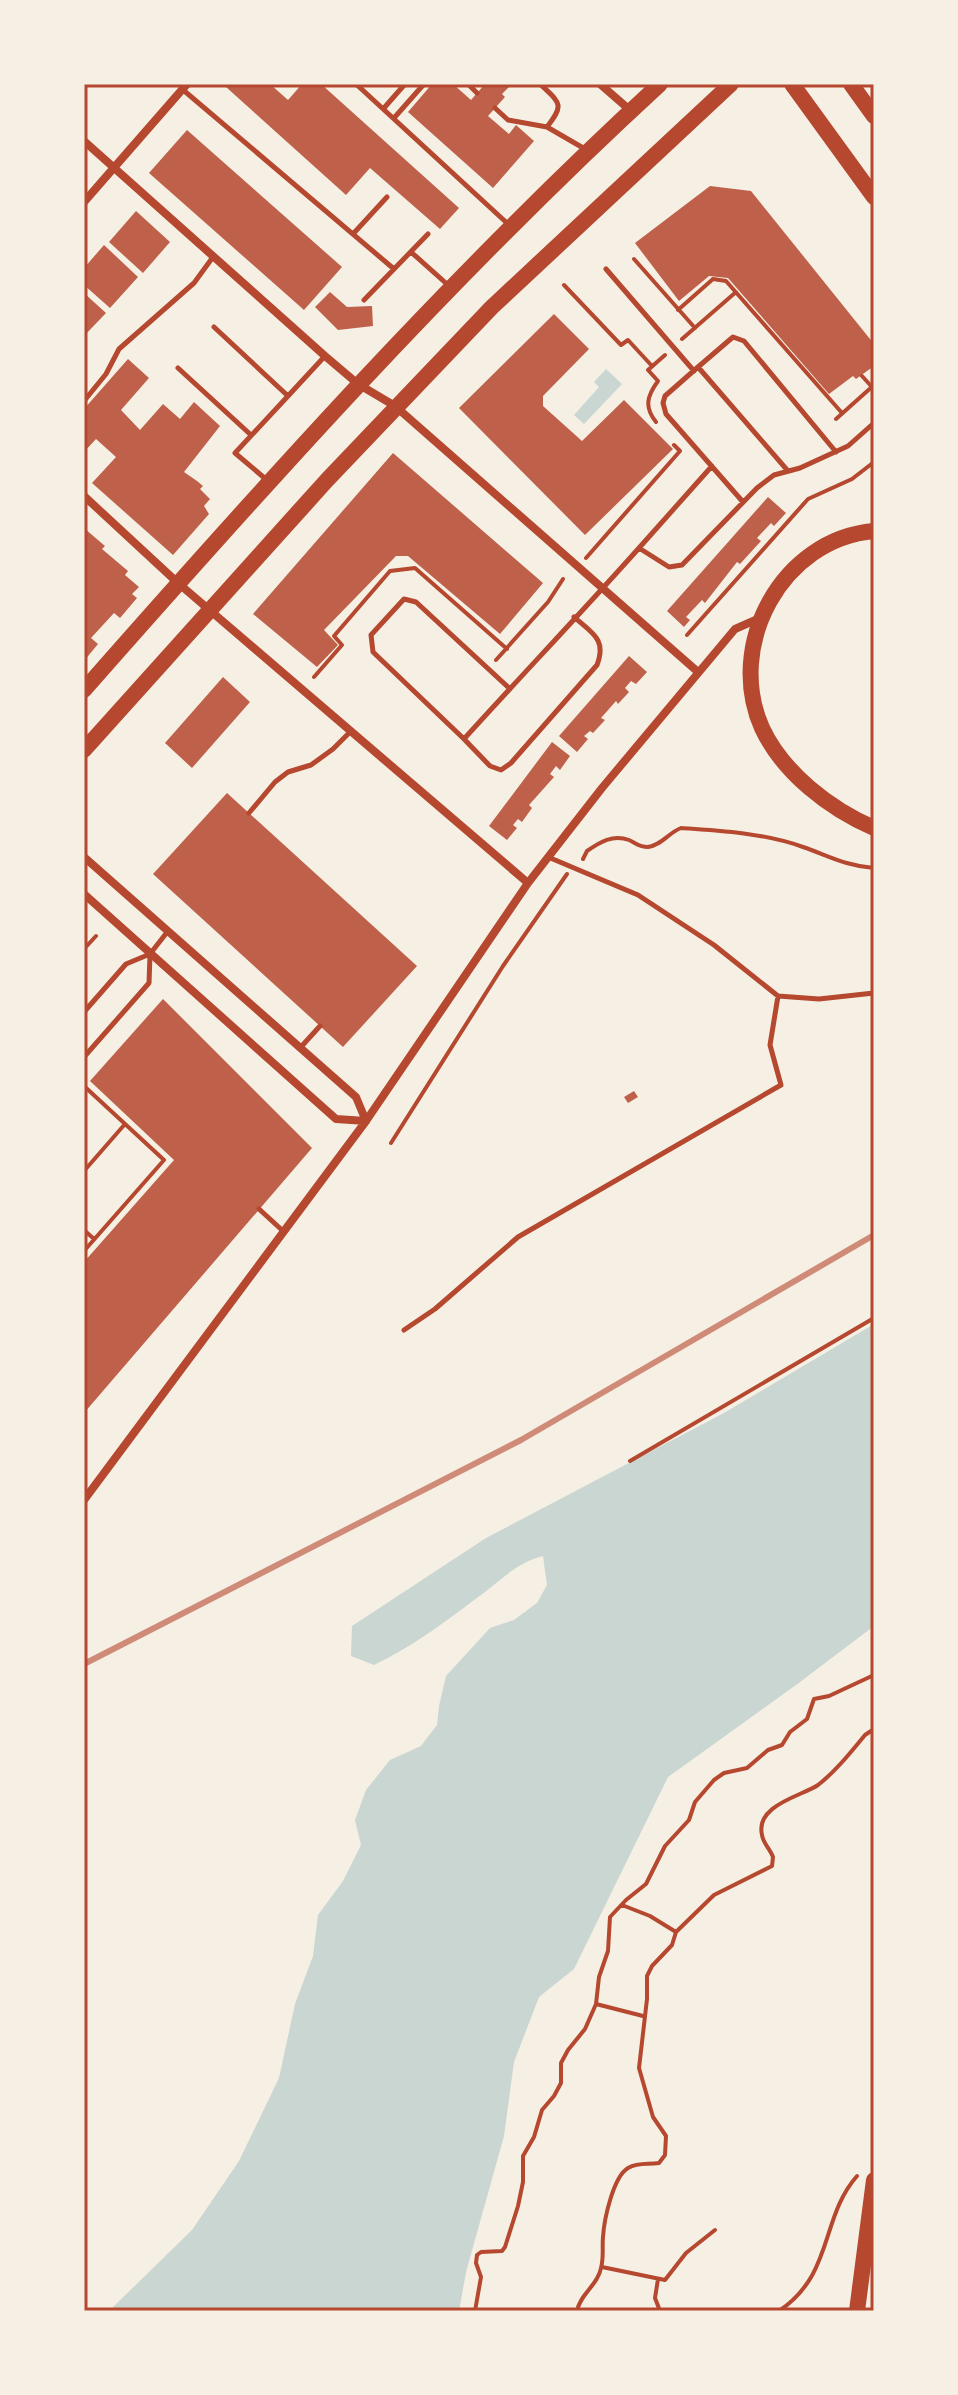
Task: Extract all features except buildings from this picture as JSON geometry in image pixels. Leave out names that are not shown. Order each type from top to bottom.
[{"type":"main road","points":[[84,690],[358,384],[511,227],[660,84]]},
{"type":"main road","points":[[84,750],[395,406],[492,307],[731,84]]},
{"type":"main road","points":[[792,84],[874,197]]},
{"type":"main road","points":[[851,84],[874,116]]},
{"type":"main road","points":[[874,531],[844,538],[806,559],[770,597],[760,618],[751,665],[752,691],[762,727],[782,760],[831,804],[874,828]]},
{"type":"main road","points":[[857,2311],[869,2174]]},
{"type":"street","points":[[600,84],[631,111]]},
{"type":"street","points":[[84,202],[185,87]]},
{"type":"street","points":[[84,141],[325,356],[358,384],[395,406],[698,672]]},
{"type":"street","points":[[84,496],[178,583],[528,883]]},
{"type":"street","points":[[84,1500],[366,1121],[528,883],[735,629],[760,618]]},
{"type":"street","points":[[84,857],[356,1097],[366,1121]]},
{"type":"street","points":[[84,894],[336,1119],[366,1121]]},
{"type":"lane","points":[[356,84],[511,227]]},
{"type":"lane","points":[[384,108],[405,84]]},
{"type":"lane","points":[[394,118],[424,84]]},
{"type":"lane","points":[[468,84],[477,93]]},
{"type":"lane","points":[[540,84],[558,100],[560,106],[547,127]]},
{"type":"lane","points":[[185,87],[394,269]]},
{"type":"lane","points":[[495,108],[508,120],[547,127],[590,151]]},
{"type":"lane","points":[[353,234],[387,197]]},
{"type":"lane","points":[[364,300],[428,234]]},
{"type":"lane","points":[[411,252],[452,288]]},
{"type":"lane","points":[[84,401],[106,374],[119,349],[194,283],[213,256]]},
{"type":"lane","points":[[606,269],[788,471]]},
{"type":"lane","points":[[214,327],[288,396]]},
{"type":"lane","points":[[743,502],[666,414],[663,403],[665,396],[733,337],[744,341],[836,452]]},
{"type":"lane","points":[[269,482],[235,453],[325,356]]},
{"type":"lane","points":[[178,368],[251,435]]},
{"type":"lane","points":[[639,548],[669,567],[682,565],[774,475],[848,446],[874,423]]},
{"type":"lane","points":[[464,739],[712,466]]},
{"type":"lane","points":[[510,689],[416,602],[404,599],[371,635],[373,652],[490,766],[501,770],[511,763],[597,665],[602,653],[599,639],[574,617]]},
{"type":"lane","points":[[249,813],[275,782],[288,772],[311,765],[352,730]]},
{"type":"lane","points":[[548,857],[638,895],[714,945],[778,996],[819,999],[874,993]]},
{"type":"lane","points":[[84,1012],[126,964],[150,954],[168,931]]},
{"type":"lane","points":[[84,1057],[149,983],[150,954]]},
{"type":"lane","points":[[404,1330],[435,1309],[518,1237],[781,1085],[770,1045],[778,996]]},
{"type":"lane","points":[[300,1048],[320,1026]]},
{"type":"lane","points":[[259,1209],[284,1231]]},
{"type":"path","points":[[634,259],[695,328]]},
{"type":"path","points":[[678,310],[713,279],[726,281],[842,413]]},
{"type":"path","points":[[564,285],[621,345],[628,340],[652,366]]},
{"type":"path","points":[[682,339],[736,292]]},
{"type":"path","points":[[660,428],[648,411],[650,392],[658,381],[648,370],[666,353]]},
{"type":"path","points":[[836,419],[873,386],[862,376]]},
{"type":"path","points":[[585,559],[680,451],[670,439]]},
{"type":"path","points":[[687,635],[808,499],[852,479],[874,462]]},
{"type":"path","points":[[504,668],[496,660],[548,602],[563,579]]},
{"type":"path","points":[[391,1143],[503,966],[567,874],[579,870],[587,851],[600,842],[614,837],[650,847],[681,828],[767,837],[804,847],[836,862],[874,868]]},
{"type":"path","points":[[84,949],[96,936]]},
{"type":"path","points":[[84,1086],[164,1160],[84,1251]]},
{"type":"path","points":[[84,1171],[125,1124]]},
{"type":"path","points":[[84,1230],[95,1239]]},
{"type":"path","points":[[630,1461],[874,1318]]},
{"type":"path","points":[[475,2311],[481,2277],[476,2263],[477,2255],[502,2251],[505,2247],[523,2182],[523,2156],[534,2137],[542,2110],[561,2083],[561,2063],[585,2029],[596,2004],[599,1977],[608,1951],[609,1922],[622,1905],[646,1884],[665,1846],[689,1820],[695,1802],[714,1780],[724,1773],[747,1768],[768,1750],[782,1745],[790,1732],[807,1719],[814,1699],[829,1696],[874,1675]]},
{"type":"path","points":[[577,2311],[602,2267],[603,2233],[619,2178],[629,2167],[659,2163],[665,2155],[666,2136],[653,2117],[639,2068],[647,1976],[652,1966],[672,1945],[676,1932],[714,1895],[772,1866],[773,1857],[762,1838],[765,1819],[785,1799],[814,1788],[823,1781],[874,1729]]},
{"type":"path","points":[[622,1905],[650,1916],[676,1932]]},
{"type":"path","points":[[596,2004],[643,2016]]},
{"type":"path","points":[[779,2311],[798,2298],[812,2277],[845,2190],[869,2174]]},
{"type":"path","points":[[602,2267],[665,2280],[686,2253],[715,2230]]},
{"type":"path","points":[[658,2279],[655,2298],[660,2311]]},
{"type":"shaded area","points":[[606,369],[622,384],[584,424],[574,415],[599,387],[594,382]]},
{"type":"shaded area","points":[[874,1324],[874,1626],[668,1777],[574,1969],[539,1997],[514,2062],[504,2136],[466,2272],[459,2311],[109,2311],[192,2230],[239,2161],[279,2078],[295,2004],[313,1956],[318,1915],[343,1881],[361,1845],[355,1820],[366,1790],[390,1760],[421,1746],[437,1725],[446,1676],[490,1628],[514,1620],[537,1603],[547,1585],[543,1556],[519,1566],[431,1631],[374,1665],[351,1656],[352,1626],[486,1538],[724,1413]]},
{"type":"railway","points":[[84,1664],[521,1440],[874,1235]]}]
